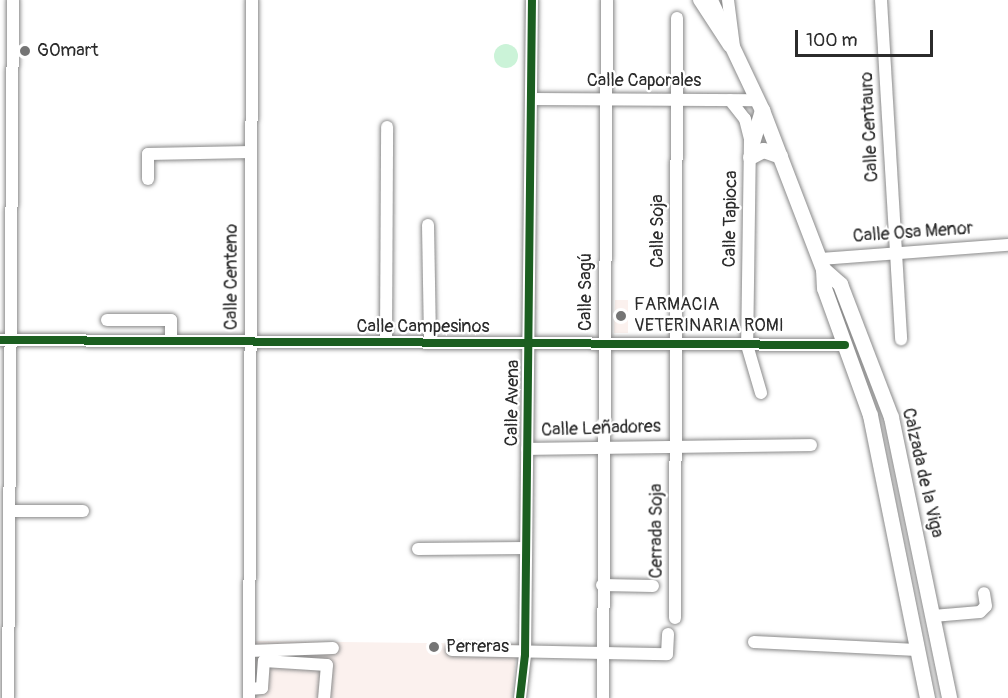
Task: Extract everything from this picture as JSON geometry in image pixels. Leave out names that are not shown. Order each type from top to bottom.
[{"type":"main road","name":"Calzada de la Viga","points":[[710,0],[780,156],[821,264],[824,288],[872,425],[927,698]]},
{"type":"main road","points":[[759,105],[750,151],[763,150],[780,156]]},
{"type":"main road","name":"Calzada de la Viga","points":[[821,264],[840,284],[891,417],[949,698]]},
{"type":"street","points":[[8,698],[10,511],[6,340],[13,0]]},
{"type":"street","name":"Calle Centeno","points":[[249,693],[252,0]]},
{"type":"street","name":"Calle Avena","points":[[520,698],[525,655],[532,0]]},
{"type":"street","name":"Calle Sagú","points":[[603,698],[607,0]]},
{"type":"street","points":[[699,0],[717,35],[734,51]]},
{"type":"street","points":[[728,0],[734,51]]},
{"type":"street","name":"Calle Centauro","points":[[881,0],[901,339]]},
{"type":"street","name":"Calle Soja","points":[[676,445],[677,18]]},
{"type":"street","name":"Calle Caporales","points":[[531,99],[730,100],[759,105]]},
{"type":"street","name":"Calle Tapioca","points":[[730,100],[745,119],[750,151],[747,345],[761,393]]},
{"type":"street","points":[[386,342],[387,127]]},
{"type":"street","points":[[148,179],[148,154],[251,152]]},
{"type":"street","points":[[428,225],[430,342]]},
{"type":"street","name":"Calle Osa Menor","points":[[821,264],[896,251],[1008,245]]},
{"type":"street","points":[[106,320],[171,320],[171,339]]},
{"type":"street","name":"Calle Campesinos","points":[[6,340],[171,339],[250,342],[845,345]]},
{"type":"street","name":"Cerrada Soja","points":[[675,618],[676,445]]},
{"type":"street","name":"Calle Leñadores","points":[[527,448],[811,445]]},
{"type":"street","points":[[10,511],[83,511]]},
{"type":"street","points":[[418,549],[526,548]]},
{"type":"street","points":[[602,585],[653,585]]},
{"type":"street","points":[[933,616],[980,612],[986,606],[984,593]]},
{"type":"street","points":[[452,650],[525,655],[667,654],[668,634]]},
{"type":"street","points":[[754,642],[917,650]]},
{"type":"street","points":[[249,651],[333,648]]},
{"type":"street","points":[[249,693],[262,688],[264,661],[327,665],[324,698]]},
{"type":"shaded area","name":"FARMACIA VETERINARIA ROMI","points":[[615,300],[628,300],[628,333],[614,333]]},
{"type":"shaded area","points":[[255,641],[517,644],[512,698],[255,698]]},
{"type":"green space","points":[[501,44],[511,44],[518,51],[518,61],[511,68],[501,68],[494,61],[494,51]]},
{"type":"cycle path","points":[[520,698],[525,655],[532,0]]},
{"type":"cycle path","points":[[0,340],[845,345]]},
{"type":"place","name":"GOmart","points":[[25,51]]},
{"type":"place","name":"FARMACIA VETERINARIA ROMI","points":[[621,316]]},
{"type":"place","name":"Perreras","points":[[434,647]]}]
